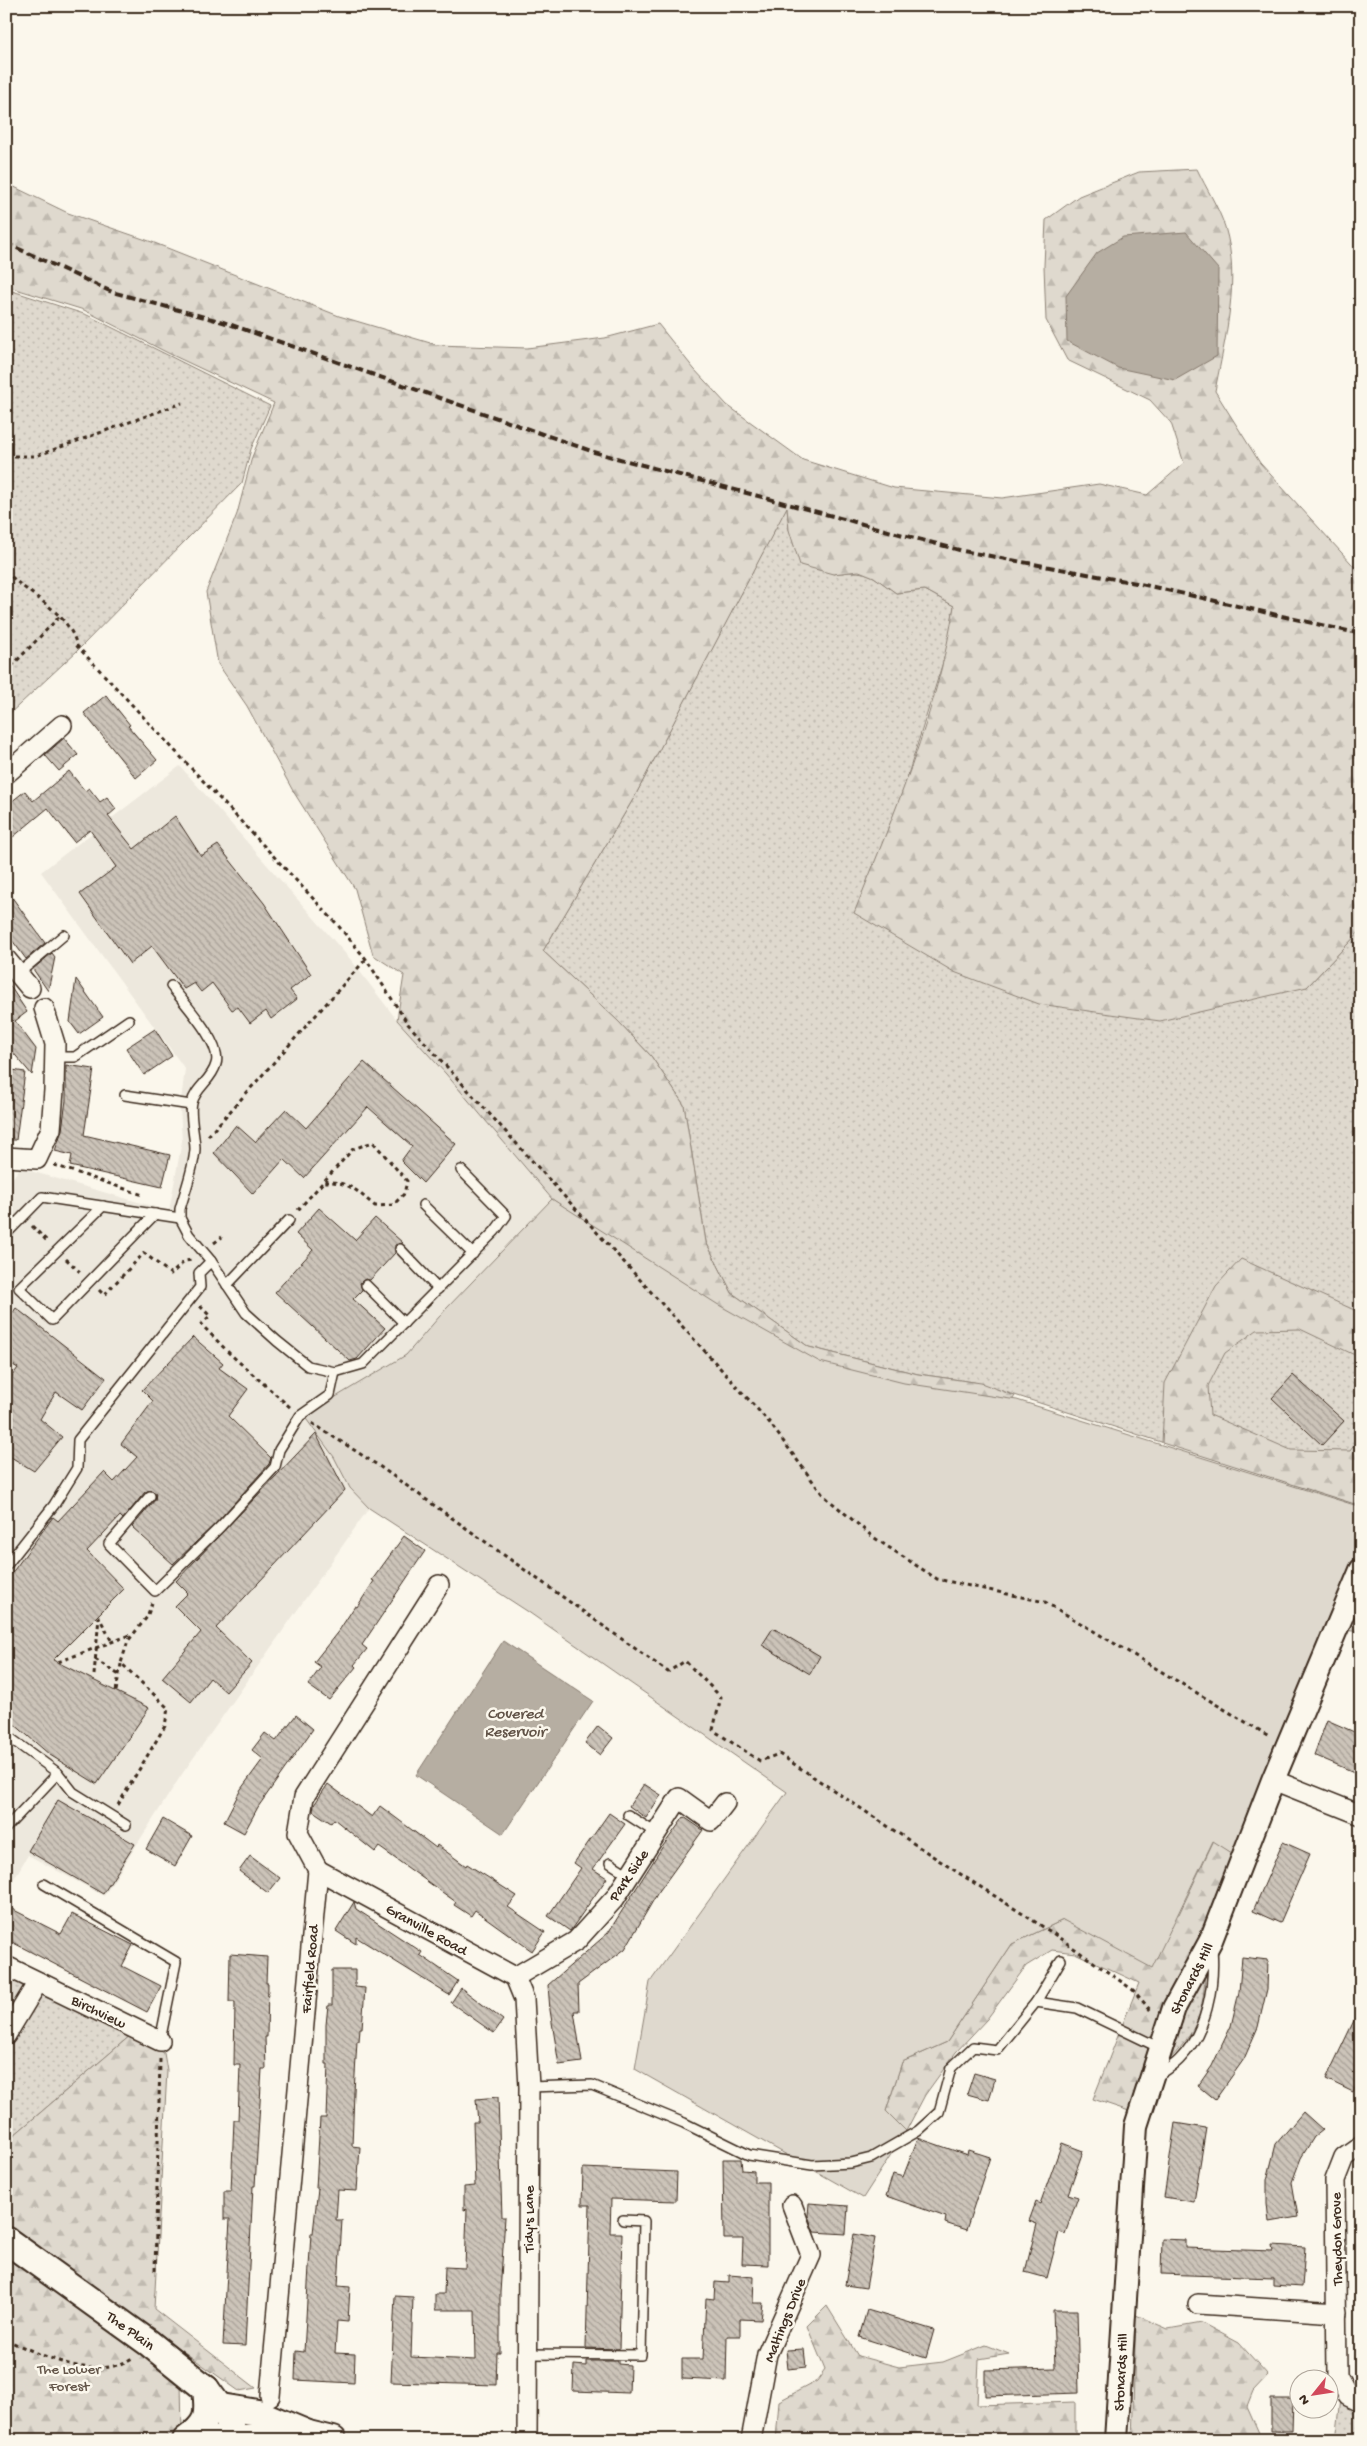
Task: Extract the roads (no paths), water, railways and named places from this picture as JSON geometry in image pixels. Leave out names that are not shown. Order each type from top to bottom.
[{"type":"main road","name":"The Plain","points":[[6,2240],[149,2342],[214,2398],[227,2439]]},
{"type":"main road","points":[[186,2440],[199,2430],[209,2414],[214,2398],[320,2437]]},
{"type":"main road","points":[[227,2439],[320,2437]]},
{"type":"street","points":[[6,774],[62,725]]},
{"type":"street","points":[[13,966],[30,988]]},
{"type":"street","points":[[6,1157],[37,1158],[51,1129],[55,1044],[44,1008]]},
{"type":"street","name":"Stonards Hill","points":[[1116,2440],[1136,2126],[1174,2008],[1211,1940],[1286,1747],[1361,1570]]},
{"type":"street","points":[[318,1870],[298,1833],[304,1797],[439,1585]]},
{"type":"street","points":[[1273,1780],[1361,1815]]},
{"type":"street","name":"Park Side","points":[[515,1978],[576,1941],[615,1898],[679,1798],[711,1821],[725,1803]]},
{"type":"street","name":"Granville Road","points":[[318,1870],[515,1978]]},
{"type":"street","name":"Fairfield Road","points":[[270,2396],[318,1870]]},
{"type":"street","name":"Birchview","points":[[6,1966],[160,2041]]},
{"type":"street","name":"Tidy's Lane","points":[[515,1978],[524,1999],[529,2087],[527,2440]]},
{"type":"street","points":[[6,2035],[38,1982]]},
{"type":"street","name":"Theydon Grove","points":[[1361,2145],[1344,2157],[1335,2180],[1337,2376],[1348,2396],[1361,2402]]},
{"type":"street","name":"Maltings Drive","points":[[750,2440],[767,2354],[812,2255],[792,2205]]},
{"type":"street","points":[[1198,2304],[1337,2313]]},
{"type":"lane","points":[[13,966],[64,935]]},
{"type":"lane","points":[[171,986],[188,1016],[212,1041],[217,1055],[218,1070],[196,1092],[191,1104],[195,1152],[180,1209],[180,1218],[189,1235],[211,1261],[246,1313],[308,1366],[335,1372],[363,1364],[495,1232],[506,1216],[461,1170]]},
{"type":"lane","points":[[55,1058],[75,1057],[129,1020]]},
{"type":"lane","points":[[125,1095],[191,1104]]},
{"type":"lane","points":[[6,1234],[42,1197],[180,1218]]},
{"type":"lane","points":[[423,1205],[473,1254]]},
{"type":"lane","points":[[103,1206],[20,1288],[52,1320],[155,1214]]},
{"type":"lane","points":[[227,1285],[289,1220]]},
{"type":"lane","points":[[400,1249],[438,1289]]},
{"type":"lane","points":[[6,1566],[54,1505],[77,1468],[78,1440],[200,1287],[198,1272],[211,1261]]},
{"type":"lane","points":[[366,1285],[404,1322]]},
{"type":"lane","points":[[150,1496],[109,1544],[155,1591],[220,1527],[274,1467],[279,1450],[300,1416],[330,1395],[335,1372]]},
{"type":"lane","points":[[6,1735],[58,1773],[73,1792],[126,1825]]},
{"type":"lane","points":[[6,1828],[58,1773]]},
{"type":"lane","points":[[628,1815],[656,1833]]},
{"type":"lane","points":[[610,1862],[629,1875]]},
{"type":"lane","points":[[44,1884],[176,1962],[160,2041]]},
{"type":"lane","points":[[1149,2083],[1180,2059],[1197,2033],[1209,2004],[1213,1979],[1211,1940]]},
{"type":"lane","points":[[529,2087],[592,2085],[684,2123],[749,2155],[812,2165],[851,2163],[872,2158],[918,2131],[939,2112],[951,2068],[972,2047],[997,2050],[1036,2002],[1062,1960]]},
{"type":"lane","points":[[1036,2002],[1077,2008],[1160,2048]]},
{"type":"lane","points":[[528,2354],[641,2355],[644,2221],[623,2220]]},
{"type":"water","points":[[1186,232],[1218,269],[1217,356],[1175,380],[1118,368],[1067,341],[1066,296],[1097,253],[1123,237]]},
{"type":"water","name":"Covered Reservoir","points":[[503,1641],[593,1701],[503,1834],[416,1775]]},
{"type":"railway","points":[[6,243],[112,292],[223,322],[594,452],[963,551],[1136,583],[1361,634]]},
{"type":"park label","name":"The Lower Forest","points":[[69,2376]]}]
